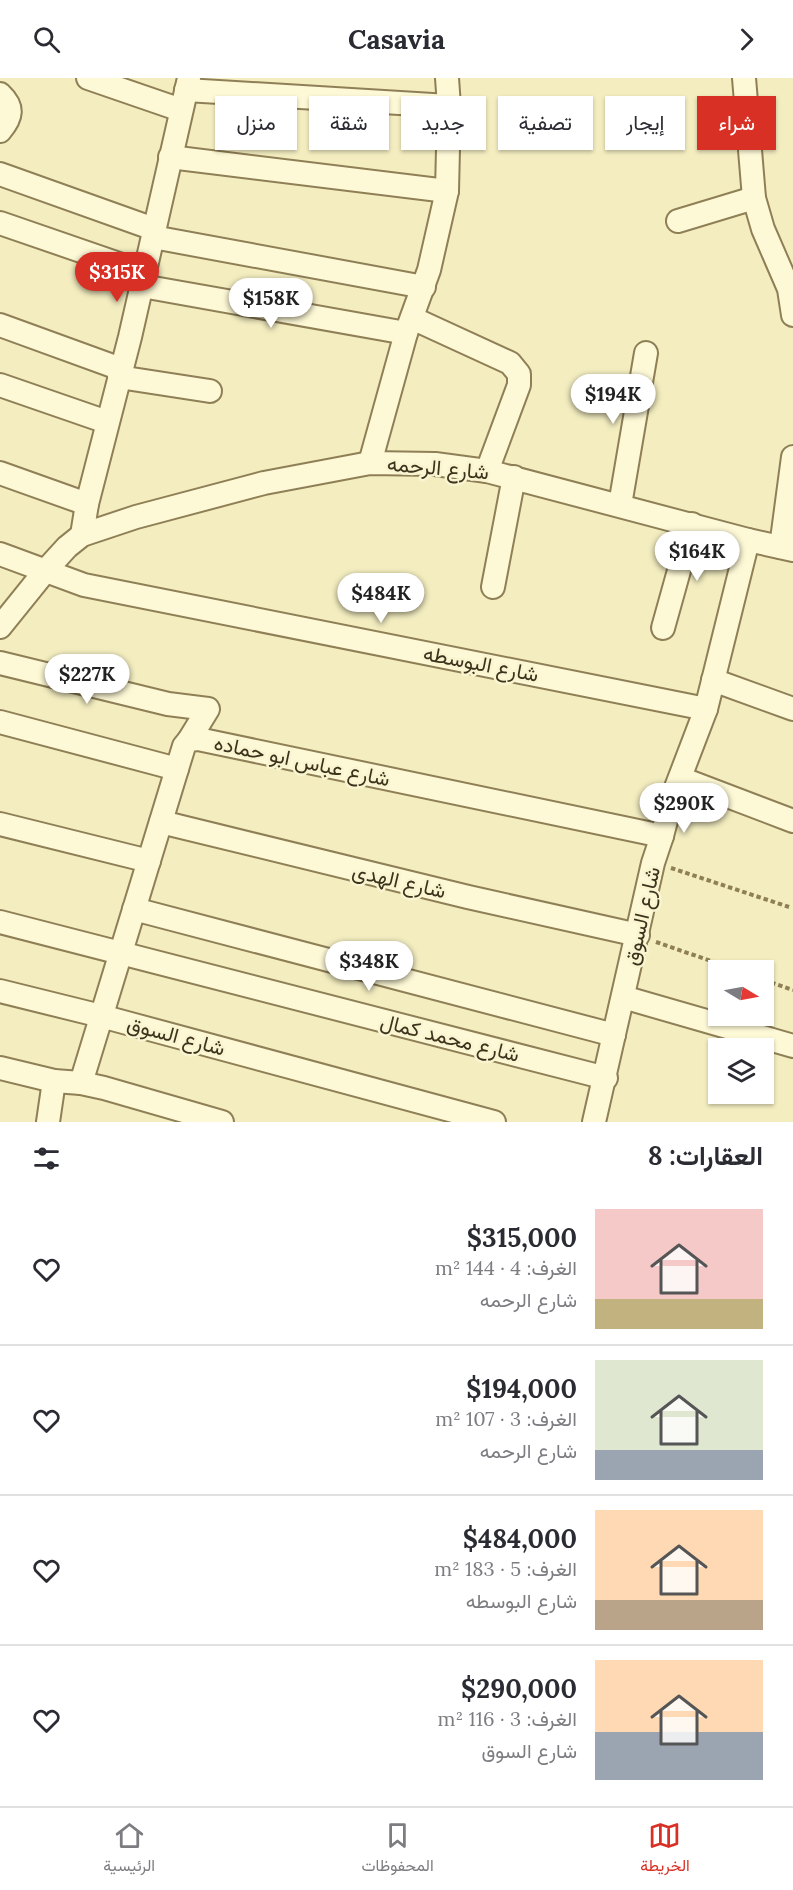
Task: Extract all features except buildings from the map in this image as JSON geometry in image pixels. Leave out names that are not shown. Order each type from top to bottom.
[{"type":"street","points":[[88,78],[185,93],[401,104]]},
{"type":"street","points":[[447,78],[448,96]]},
{"type":"street","points":[[744,78],[754,198],[763,229],[789,289],[793,315]]},
{"type":"street","points":[[82,535],[87,504],[143,280],[185,93]]},
{"type":"street","points":[[0,94],[8,102],[10,111],[0,131]]},
{"type":"street","points":[[370,463],[409,325],[429,270],[447,192],[448,150]]},
{"type":"street","points":[[170,157],[447,192]]},
{"type":"street","points":[[0,174],[153,233],[424,287]]},
{"type":"street","points":[[678,221],[754,198]]},
{"type":"street","points":[[0,223],[143,280],[409,325],[495,355],[510,363],[519,374],[519,385],[487,471]]},
{"type":"street","points":[[0,326],[120,373],[210,391]]},
{"type":"street","points":[[620,505],[646,353]]},
{"type":"street","points":[[0,385],[107,422]]},
{"type":"street","points":[[787,548],[793,458]]},
{"type":"street","name":"شارع الرحمه","points":[[4,616],[66,548],[82,535],[136,517],[264,483],[370,463],[435,464],[487,471],[748,540],[787,548]]},
{"type":"street","points":[[0,473],[87,504]]},
{"type":"street","points":[[492,586],[514,477]]},
{"type":"street","points":[[663,628],[692,524]]},
{"type":"street","name":"شارع السوق","points":[[594,1122],[606,1078],[653,863],[672,798],[706,709],[748,540]]},
{"type":"street","name":"شارع البوسطه","points":[[0,554],[84,585],[706,709]]},
{"type":"street","points":[[0,663],[168,704],[208,709],[189,740]]},
{"type":"street","points":[[713,680],[793,709]]},
{"type":"street","points":[[0,722],[177,769]]},
{"type":"street","name":"شارع عباس ابو حماده","points":[[81,1083],[184,746],[189,740],[198,739],[662,836]]},
{"type":"street","points":[[680,778],[793,821]]},
{"type":"street","name":"شارع الهدى","points":[[161,822],[457,895],[638,935]]},
{"type":"street","points":[[0,824],[149,861]]},
{"type":"street","points":[[134,909],[614,1035]]},
{"type":"street","name":"شارع محمد كمال","points":[[0,922],[606,1078]]},
{"type":"street","name":"شارع السوق","points":[[0,991],[494,1122]]},
{"type":"street","points":[[623,997],[793,1046]]},
{"type":"street","points":[[0,1068],[54,1082],[81,1083],[104,1088],[222,1122]]},
{"type":"street","points":[[48,1122],[54,1082]]},
{"type":"street","points":[[144,1100],[189,1122]]},
{"type":"path","points":[[653,863],[789,907]]},
{"type":"path","points":[[638,935],[709,960]]},
{"type":"path","points":[[774,983],[793,990]]}]
